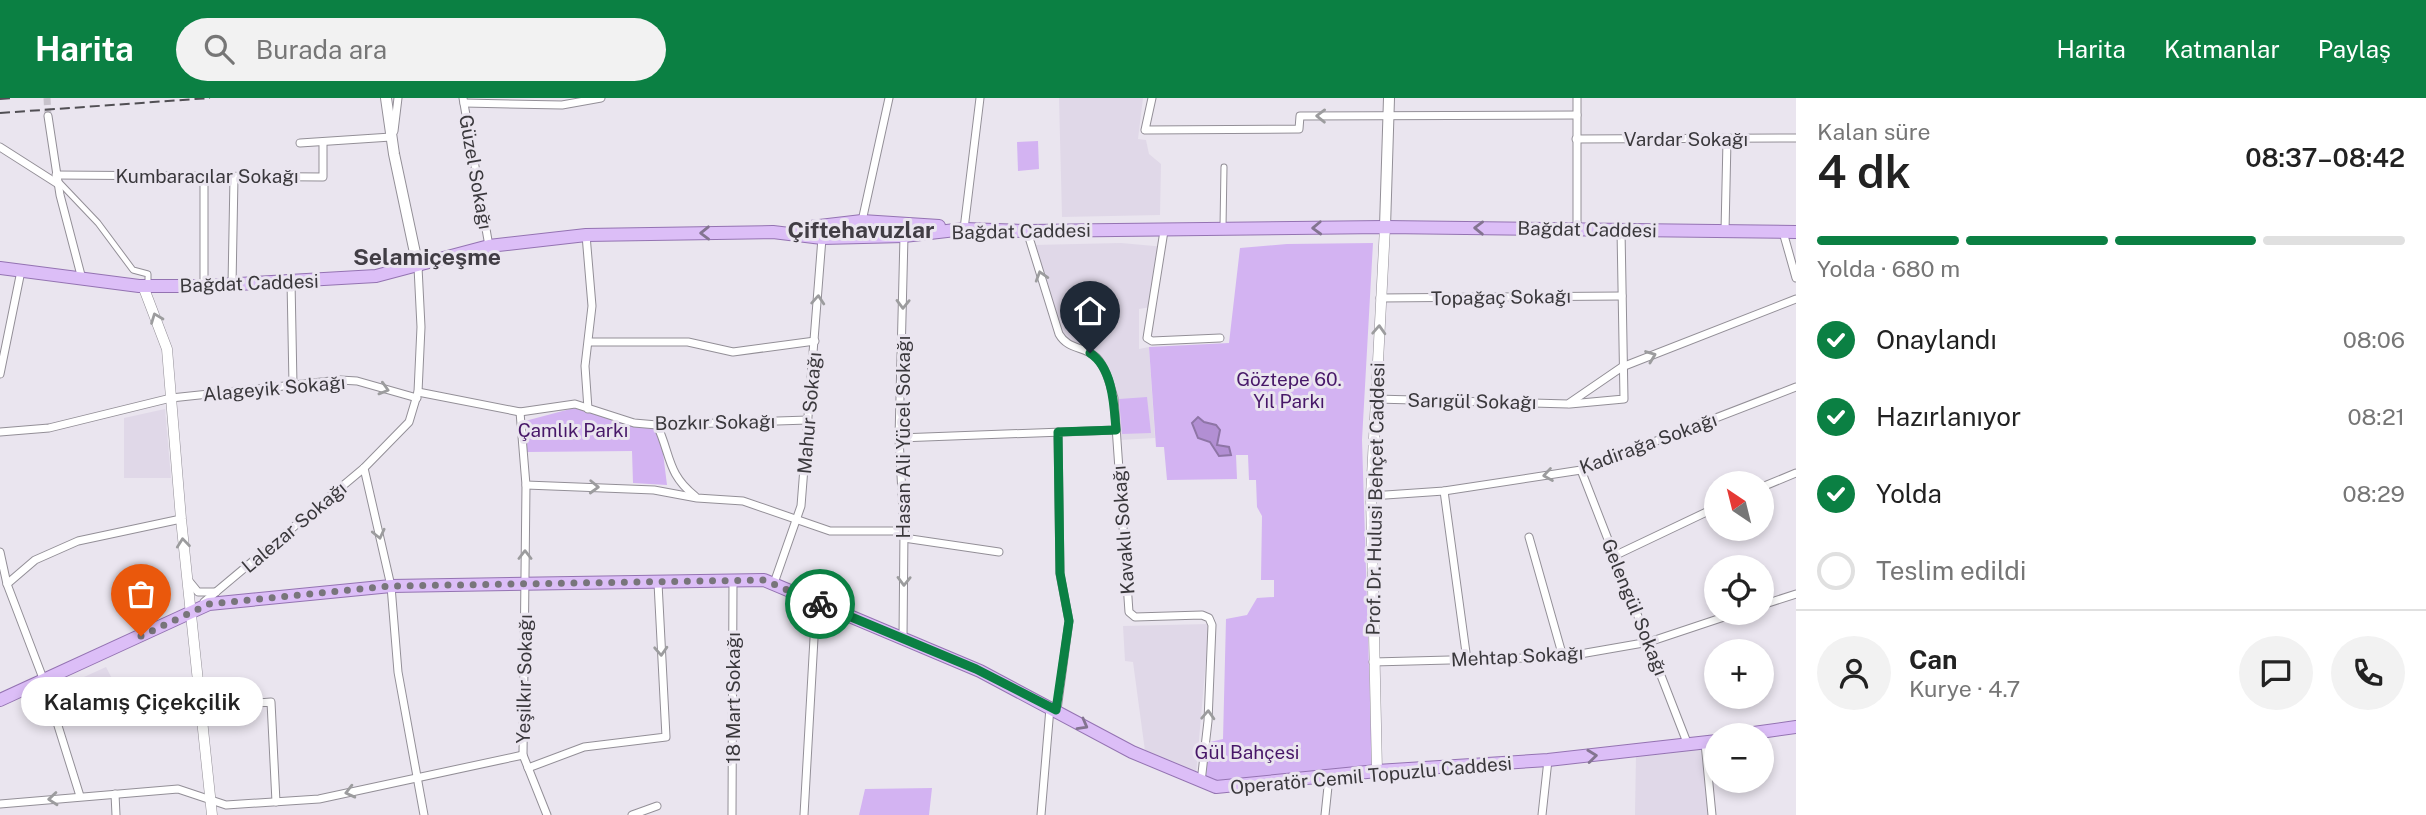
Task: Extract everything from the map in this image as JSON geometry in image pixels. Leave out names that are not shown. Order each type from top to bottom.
[{"type":"main road","points":[[386,98],[418,267]]},
{"type":"main road","points":[[1385,227],[1389,98]]},
{"type":"main road","points":[[774,232],[862,221],[964,229]]},
{"type":"main road","name":"Bağdat Caddesi","points":[[0,268],[146,286],[204,286],[376,276],[489,246],[586,235],[774,232],[822,238],[904,236],[964,229],[1027,232],[1385,227],[1789,232]]},
{"type":"main road","name":"Operatör Cemil Topuzlu Caddesi","points":[[0,700],[191,611],[212,604],[391,586],[733,581],[774,583],[903,638],[980,671],[1132,752],[1200,783],[1216,787],[1377,771],[1548,760],[1704,743]]},
{"type":"main road","points":[[1774,730],[1796,727]]},
{"type":"main road","points":[[1774,736],[1786,734],[1796,727]]},
{"type":"street","points":[[300,143],[392,140],[398,98]]},
{"type":"street","points":[[463,101],[562,105],[598,98]]},
{"type":"street","points":[[862,221],[889,98]]},
{"type":"street","points":[[964,229],[981,98]]},
{"type":"street","points":[[1152,98],[1145,130],[1299,128],[1300,116],[1577,115]]},
{"type":"street","points":[[1577,98],[1577,229]]},
{"type":"street","name":"Güzel Sokağı","points":[[463,101],[489,246]]},
{"type":"street","points":[[48,116],[57,177],[84,279]]},
{"type":"street","name":"Vardar Sokağı","points":[[1576,139],[1796,138]]},
{"type":"street","points":[[1725,231],[1727,140]]},
{"type":"street","name":"Kumbaracılar Sokağı","points":[[31,167],[57,177],[323,177],[323,142]]},
{"type":"street","points":[[0,147],[31,167],[57,177],[102,227],[134,270],[148,274],[146,286],[167,349],[181,519],[212,815]]},
{"type":"street","points":[[1223,230],[1224,167]]},
{"type":"street","points":[[204,177],[204,286]]},
{"type":"street","points":[[232,285],[234,177]]},
{"type":"street","name":"Prof. Dr. Hulusi Behçet Caddesi","points":[[1377,771],[1371,496],[1385,227]]},
{"type":"street","points":[[1621,230],[1622,367]]},
{"type":"street","points":[[1164,231],[1147,338],[1153,341],[1220,338]]},
{"type":"street","name":"Kavaklı Sokağı","points":[[1027,232],[1062,340],[1095,356],[1109,381],[1114,398],[1129,612],[1135,617],[1202,615],[1209,618],[1212,625],[1208,722],[1200,783]]},
{"type":"street","points":[[1789,232],[1796,278]]},
{"type":"street","points":[[586,235],[592,306],[584,378],[588,409]]},
{"type":"street","name":"Hasan Ali Yücel Sokağı","points":[[903,638],[904,535],[899,438],[904,236]]},
{"type":"street","name":"Mahur Sokağı","points":[[774,583],[801,506],[822,238]]},
{"type":"street","points":[[417,395],[421,342],[418,267]]},
{"type":"street","points":[[0,374],[21,271]]},
{"type":"street","points":[[291,281],[293,385]]},
{"type":"street","name":"Topağaç Sokağı","points":[[1380,298],[1622,296]]},
{"type":"street","points":[[1567,404],[1622,367],[1796,299]]},
{"type":"street","points":[[590,342],[688,342],[733,352],[815,341]]},
{"type":"street","name":"Sarıgül Sokağı","points":[[1376,399],[1567,404],[1624,399],[1622,367]]},
{"type":"street","name":"Alageyik Sokağı","points":[[0,432],[49,428],[171,398],[293,385],[352,380],[417,395]]},
{"type":"street","name":"Kadirağa Sokağı","points":[[1371,496],[1444,491],[1581,470],[1796,387]]},
{"type":"street","name":"Bozkır Sokağı","points":[[417,395],[520,412],[575,404],[634,423],[657,425],[808,420]]},
{"type":"street","name":"Lalezar Sokağı","points":[[191,611],[220,590],[364,468],[407,425],[417,395]]},
{"type":"street","name":"Yeşilkır Sokağı","points":[[520,412],[526,485],[523,755],[547,815]]},
{"type":"street","points":[[657,425],[668,462],[680,484],[697,498]]},
{"type":"street","points":[[899,438],[1116,430]]},
{"type":"street","points":[[1041,815],[1053,708],[1069,621],[1060,573],[1058,432]]},
{"type":"street","points":[[364,468],[391,586],[398,672],[424,815]]},
{"type":"street","name":"Gelengül Sokağı","points":[[1581,470],[1688,745]]},
{"type":"street","points":[[1774,482],[1796,473]]},
{"type":"street","points":[[526,485],[653,490],[697,498],[743,501],[830,531],[904,535],[999,552]]},
{"type":"street","points":[[1444,491],[1467,660]]},
{"type":"street","points":[[1614,556],[1704,513]]},
{"type":"street","points":[[3,582],[35,560],[78,541],[181,519]]},
{"type":"street","points":[[1530,537],[1563,657]]},
{"type":"street","points":[[0,552],[3,582],[44,681],[80,796]]},
{"type":"street","points":[[187,576],[198,592],[206,594],[220,590]]},
{"type":"street","name":"18 Mart Sokağı","points":[[732,815],[733,581]]},
{"type":"street","points":[[528,768],[584,747],[666,737],[658,583]]},
{"type":"street","points":[[1774,601],[1796,594]]},
{"type":"street","points":[[804,815],[817,603]]},
{"type":"street","name":"Mehtap Sokağı","points":[[1373,662],[1563,657],[1649,642],[1704,624]]},
{"type":"street","points":[[201,707],[271,702],[276,802]]},
{"type":"street","points":[[0,804],[181,789],[228,805],[276,802],[328,797],[523,755]]},
{"type":"street","points":[[1542,815],[1548,760]]},
{"type":"street","points":[[1325,815],[1329,777]]},
{"type":"street","points":[[115,793],[116,815]]},
{"type":"street","points":[[1712,793],[1712,815]]},
{"type":"street","points":[[632,815],[657,806]]},
{"type":"shaded area","points":[[1059,98],[1143,98],[1138,139],[1146,140],[1149,154],[1161,164],[1160,215],[1062,217]]},
{"type":"shaded area","points":[[1121,243],[1165,247],[1156,306],[1139,309],[1139,349],[1149,347],[1155,438],[1120,440],[1116,392],[1094,351],[1063,338],[1033,245]]},
{"type":"shaded area","points":[[165,409],[171,478],[124,478],[124,418]]},
{"type":"shaded area","points":[[1198,417],[1204,422],[1216,425],[1220,430],[1217,445],[1229,447],[1231,455],[1219,456],[1210,442],[1198,438],[1192,423]]},
{"type":"shaded area","points":[[1209,624],[1196,775],[1145,751],[1133,662],[1125,661],[1123,626]]},
{"type":"shaded area","points":[[106,667],[127,708],[104,720],[84,677]]},
{"type":"shaded area","points":[[1702,748],[1708,815],[1635,815],[1636,755]]},
{"type":"green space","points":[[1038,141],[1039,169],[1018,171],[1017,142]]},
{"type":"green space","name":"Göztepe 60. Yıl Parkı","points":[[1373,243],[1362,440],[1372,766],[1212,781],[1205,778],[1210,742],[1223,739],[1226,619],[1247,615],[1257,598],[1274,597],[1274,580],[1261,580],[1262,516],[1257,507],[1256,480],[1249,480],[1248,455],[1236,455],[1237,479],[1167,480],[1164,447],[1156,447],[1149,347],[1229,343],[1240,248],[1287,244]]},
{"type":"green space","points":[[1147,397],[1151,433],[1122,434],[1119,399]]},
{"type":"green space","name":"Çamlık Parkı","points":[[574,408],[654,427],[662,445],[667,485],[633,483],[632,451],[527,452],[525,421]]},
{"type":"green space","points":[[932,788],[929,815],[859,815],[865,789]]},
{"type":"tunnel","points":[[47,98],[48,116]]},
{"type":"railway","points":[[0,99],[13,98]]},
{"type":"railway","points":[[0,113],[210,98]]},
{"type":"way so far","points":[[141,636],[204,605],[391,586],[619,585],[764,580],[820,604]]},
{"type":"place","name":"Kalamış Çiçekçilik","points":[[141,636]]},
{"type":"district","name":"Çiftehavuzlar","points":[[861,230]]},
{"type":"district","name":"Selamiçeşme","points":[[427,257]]},
{"type":"route","points":[[820,604],[976,669],[1056,710],[1069,621],[1060,573],[1058,432],[1116,430],[1114,398],[1109,381],[1095,356],[1090,353]]},
{"type":"park label","name":"Gül Bahçesi","points":[[1247,752]]}]
